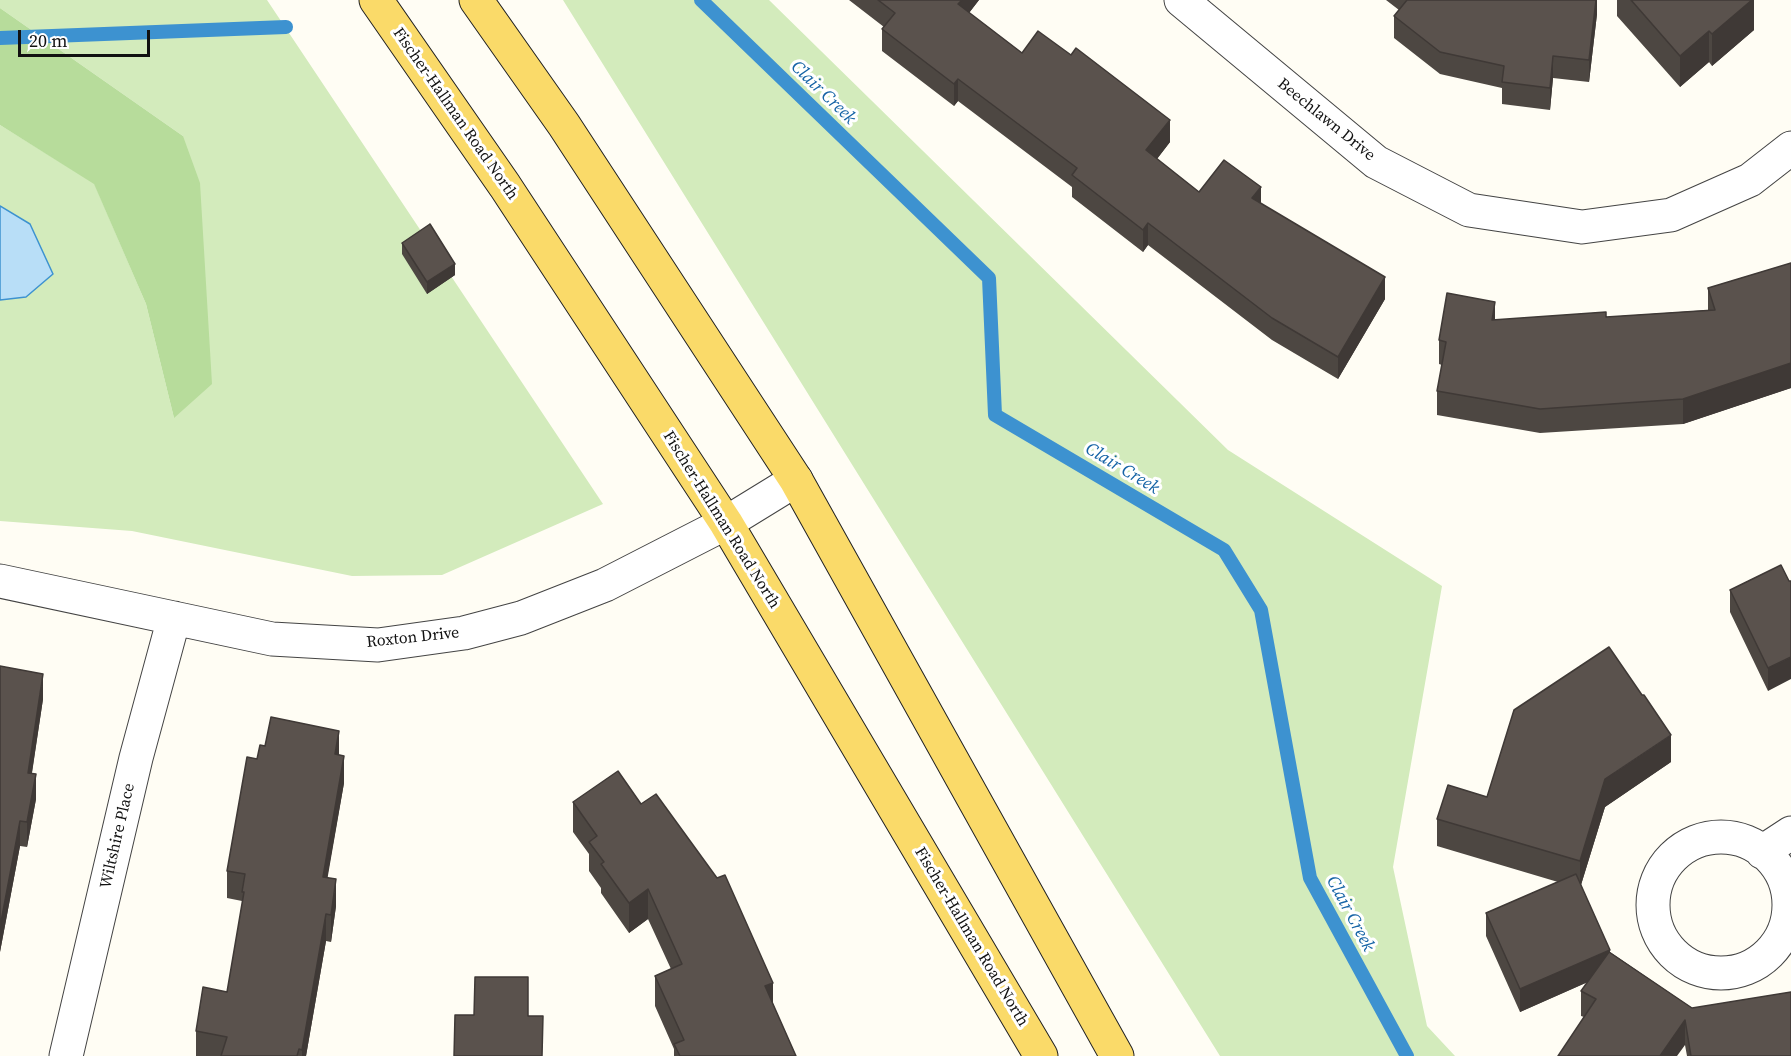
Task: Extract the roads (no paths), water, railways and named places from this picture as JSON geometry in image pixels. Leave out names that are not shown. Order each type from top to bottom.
[{"type":"main road","name":"Fischer-Hallman Road North","points":[[375,0],[506,186],[726,524],[1041,1056]]},
{"type":"main road","points":[[476,0],[564,125],[796,480],[1118,1056]]},
{"type":"street","name":"Beechlawn Drive","points":[[1181,0],[1376,162],[1469,210],[1582,226],[1671,215],[1750,180],[1791,148]]},
{"type":"street","name":"Roxton Drive","points":[[0,581],[272,639],[378,645],[464,633],[521,618],[605,585],[726,524],[796,480]]},
{"type":"street","name":"Wiltshire Place","points":[[66,1056],[136,758],[174,618]]},
{"type":"street","points":[[1762,852],[1791,833]]},
{"type":"street","points":[[1719,837],[1742,841],[1762,852],[1781,874],[1788,897],[1787,920],[1782,935],[1768,954],[1749,967],[1734,972],[1711,973],[1680,960],[1668,949],[1656,928],[1653,898],[1659,875],[1675,855],[1695,842],[1719,837]]},
{"type":"water","points":[[0,206],[30,224],[53,274],[26,297],[0,300]]},
{"type":"waterway","name":"Clair Creek","points":[[701,0],[989,278],[995,415],[1224,550],[1261,610],[1310,878],[1407,1056]]},
{"type":"waterway","name":"Clair Creek","points":[[0,38],[286,27]]}]
